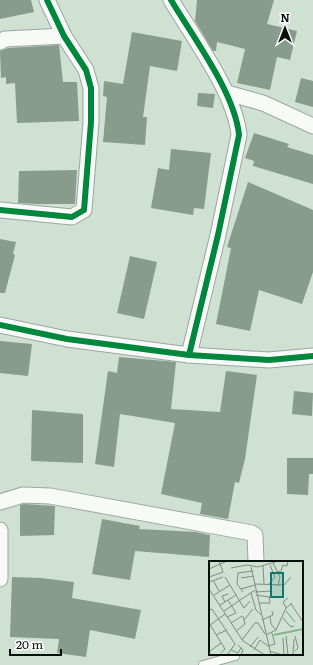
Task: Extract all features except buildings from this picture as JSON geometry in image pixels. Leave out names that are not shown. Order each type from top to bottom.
[{"type":"street","points":[[0,210],[72,217],[84,210],[91,122],[91,88],[86,70],[64,36],[47,0]]},
{"type":"street","points":[[171,0],[227,94],[238,121],[239,135],[218,235],[189,355]]},
{"type":"street","points":[[0,42],[5,39],[64,36]]},
{"type":"street","points":[[227,94],[264,103],[313,126]]},
{"type":"street","points":[[0,325],[67,339],[189,355],[269,360],[313,356]]},
{"type":"street","points":[[0,502],[23,495],[50,496],[252,534],[255,535],[256,561]]},
{"type":"street","points":[[0,530],[0,579]]},
{"type":"lane","points":[[203,665],[235,656]]},
{"type":"cycle path","points":[[0,210],[72,217],[84,210],[91,122],[91,88],[86,70],[64,36],[47,0]]},
{"type":"cycle path","points":[[171,0],[222,84],[230,101],[239,135],[218,235],[189,355]]},
{"type":"cycle path","points":[[0,325],[67,339],[189,355],[269,360],[313,356]]}]
